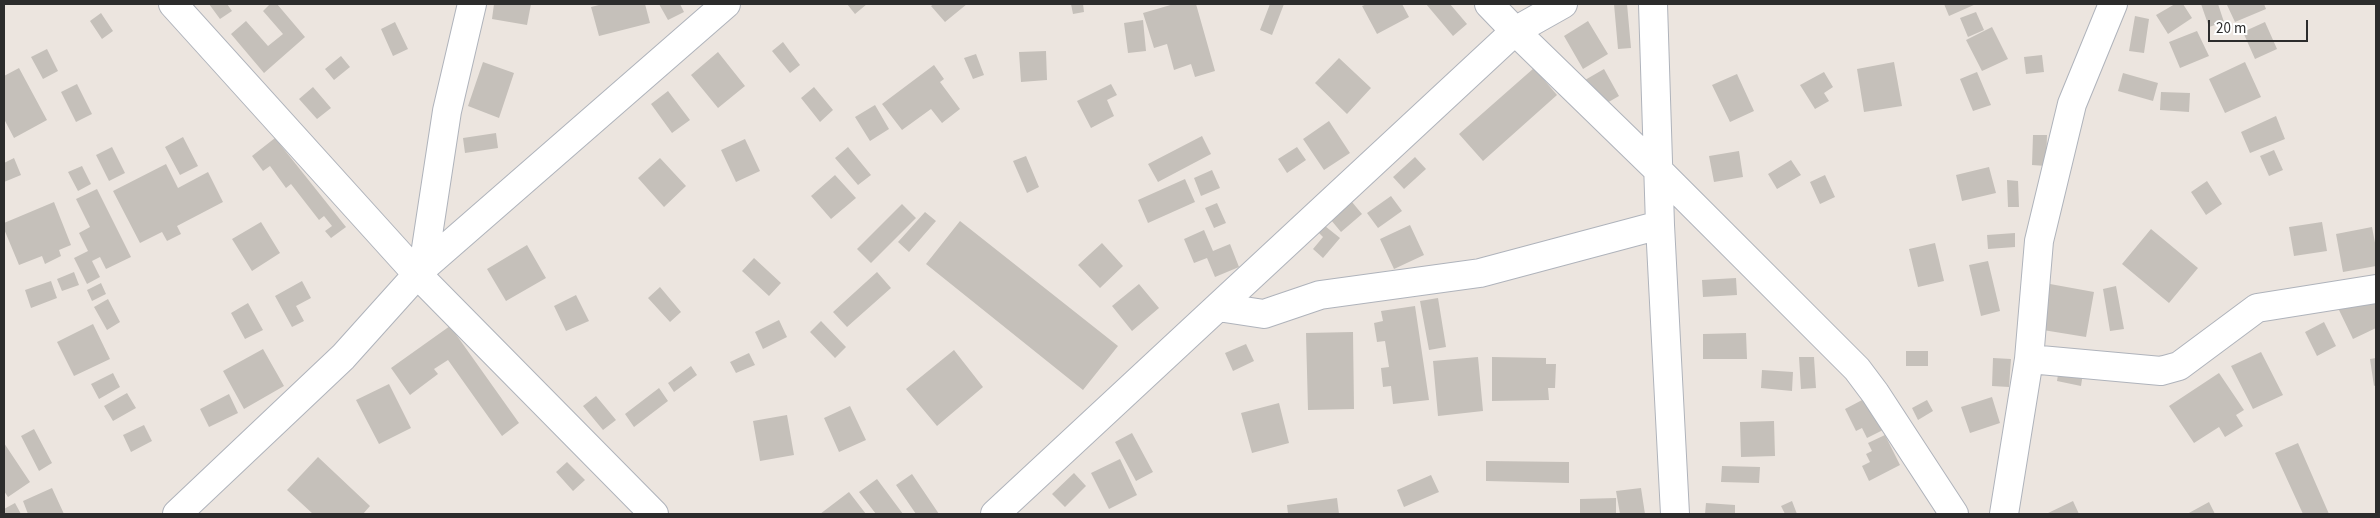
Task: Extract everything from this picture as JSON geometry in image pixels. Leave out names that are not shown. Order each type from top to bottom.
[{"type":"street","points":[[173,4],[421,271],[654,514]]},
{"type":"street","points":[[421,271],[447,110],[472,4]]},
{"type":"street","points":[[177,514],[343,357],[421,271],[726,4]]},
{"type":"street","points":[[1489,4],[1856,369],[1875,393],[1954,514]]},
{"type":"street","points":[[995,514],[1515,31],[1563,4]]},
{"type":"street","points":[[1653,4],[1660,172],[1660,225],[1675,514]]},
{"type":"street","points":[[2004,514],[2029,359],[2039,241],[2072,104],[2113,4]]},
{"type":"street","points":[[1218,308],[1264,314],[1320,295],[1480,273],[1660,225]]},
{"type":"street","points":[[2029,359],[2161,371],[2179,366],[2257,308],[2376,289]]},
{"type":"building","points":[[209,4],[227,4],[232,11],[220,19]]},
{"type":"building","points":[[270,4],[277,4],[305,37],[264,73],[231,34],[246,21],[268,46],[283,34],[263,11]]},
{"type":"building","points":[[494,4],[531,4],[527,25],[492,19]]},
{"type":"building","points":[[603,4],[645,4],[650,23],[599,36],[591,7]]},
{"type":"building","points":[[659,4],[680,4],[684,12],[668,20]]},
{"type":"building","points":[[847,4],[867,4],[855,14]]},
{"type":"building","points":[[934,4],[967,4],[945,22],[931,6]]},
{"type":"building","points":[[1071,4],[1083,4],[1084,12],[1073,14]]},
{"type":"building","points":[[1174,4],[1196,4],[1215,71],[1195,77],[1191,64],[1174,70],[1167,44],[1154,48],[1143,13]]},
{"type":"building","points":[[1270,4],[1284,4],[1272,35],[1260,30]]},
{"type":"building","points":[[1367,4],[1402,4],[1409,17],[1377,34],[1362,6]]},
{"type":"building","points":[[1426,4],[1450,4],[1467,24],[1453,36]]},
{"type":"building","points":[[1614,4],[1627,4],[1631,48],[1618,49]]},
{"type":"building","points":[[1944,4],[1976,4],[1949,16]]},
{"type":"building","points":[[2175,4],[2183,4],[2192,18],[2168,34],[2156,15]]},
{"type":"building","points":[[2201,4],[2218,4],[2224,22],[2209,27]]},
{"type":"building","points":[[2264,4],[2266,9],[2235,22],[2227,5]]},
{"type":"building","points":[[1976,12],[1984,30],[1968,37],[1960,18]]},
{"type":"building","points":[[101,13],[113,31],[102,39],[90,21]]},
{"type":"building","points":[[2135,16],[2149,19],[2144,53],[2129,51]]},
{"type":"building","points":[[1143,20],[1146,51],[1128,53],[1124,23]]},
{"type":"building","points":[[1588,21],[1608,54],[1583,69],[1564,36]]},
{"type":"building","points":[[395,22],[408,49],[393,56],[381,29]]},
{"type":"building","points":[[2265,22],[2277,49],[2255,59],[2243,32]]},
{"type":"building","points":[[1992,27],[2008,59],[1982,71],[1966,40]]},
{"type":"building","points":[[2197,31],[2209,56],[2180,68],[2169,42]]},
{"type":"building","points":[[783,42],[800,65],[790,73],[772,51]]},
{"type":"building","points":[[47,49],[58,71],[43,79],[31,57]]},
{"type":"building","points":[[1046,51],[1047,80],[1021,82],[1019,52]]},
{"type":"building","points":[[718,52],[745,86],[718,108],[691,75]]},
{"type":"building","points":[[976,54],[984,75],[973,79],[964,58]]},
{"type":"building","points":[[2042,55],[2044,72],[2026,74],[2024,57]]},
{"type":"building","points":[[341,56],[350,67],[334,80],[325,69]]},
{"type":"building","points":[[1339,58],[1371,88],[1347,114],[1315,83]]},
{"type":"building","points":[[483,62],[514,73],[499,118],[468,106]]},
{"type":"building","points":[[1894,62],[1902,106],[1864,112],[1857,69]]},
{"type":"building","points":[[2245,62],[2261,97],[2225,113],[2209,79]]},
{"type":"building","points":[[934,65],[944,79],[940,82],[960,109],[942,123],[931,109],[902,130],[882,104]]},
{"type":"building","points":[[19,68],[47,120],[14,138],[4,119],[4,76]]},
{"type":"building","points":[[1534,68],[1557,95],[1483,161],[1459,134]]},
{"type":"building","points":[[1604,69],[1619,96],[1600,107],[1585,80]]},
{"type":"building","points":[[1824,72],[1833,87],[1824,93],[1829,101],[1815,109],[1800,85]]},
{"type":"building","points":[[1977,72],[1991,105],[1973,111],[1960,79]]},
{"type":"building","points":[[2123,73],[2158,83],[2153,101],[2118,91]]},
{"type":"building","points":[[1737,74],[1754,111],[1730,122],[1712,85]]},
{"type":"building","points":[[77,84],[92,114],[76,122],[61,92]]},
{"type":"building","points":[[1111,84],[1117,95],[1107,100],[1114,116],[1091,128],[1077,101]]},
{"type":"building","points":[[313,87],[331,108],[317,119],[299,99]]},
{"type":"building","points":[[814,87],[833,110],[820,122],[801,98]]},
{"type":"building","points":[[668,91],[690,120],[672,133],[651,104]]},
{"type":"building","points":[[2161,92],[2190,93],[2189,112],[2160,110]]},
{"type":"building","points":[[875,105],[889,129],[870,141],[855,117]]},
{"type":"building","points":[[2276,116],[2285,139],[2250,153],[2241,132]]},
{"type":"building","points":[[1329,121],[1350,153],[1324,170],[1303,139]]},
{"type":"building","points":[[496,133],[498,148],[465,153],[463,138]]},
{"type":"building","points":[[2033,135],[2047,135],[2046,166],[2032,165]]},
{"type":"building","points":[[1202,136],[1211,154],[1158,182],[1148,164]]},
{"type":"building","points":[[183,137],[198,166],[180,175],[165,147]]},
{"type":"building","points":[[275,138],[346,227],[331,238],[325,231],[332,226],[324,216],[319,220],[291,184],[286,188],[270,166],[263,171],[252,156]]},
{"type":"building","points":[[745,139],[760,171],[736,182],[721,150]]},
{"type":"building","points":[[112,147],[125,173],[109,181],[96,155]]},
{"type":"building","points":[[848,147],[871,175],[858,185],[835,158]]},
{"type":"building","points":[[1297,147],[1306,160],[1287,173],[1278,159]]},
{"type":"building","points":[[2274,150],[2283,170],[2269,176],[2260,156]]},
{"type":"building","points":[[1739,151],[1743,177],[1714,182],[1709,156]]},
{"type":"building","points":[[1026,156],[1039,187],[1027,193],[1013,161]]},
{"type":"building","points":[[1415,157],[1426,169],[1404,189],[1393,177]]},
{"type":"building","points":[[14,158],[21,175],[4,182],[4,163]]},
{"type":"building","points":[[660,158],[686,186],[664,207],[638,178]]},
{"type":"building","points":[[1791,160],[1801,175],[1777,189],[1768,174]]},
{"type":"building","points":[[166,164],[178,188],[208,172],[223,202],[177,226],[181,234],[167,241],[162,232],[140,243],[113,191]]},
{"type":"building","points":[[82,166],[91,184],[78,191],[68,172]]},
{"type":"building","points":[[1989,167],[1996,193],[1962,201],[1956,175]]},
{"type":"building","points":[[1212,170],[1220,188],[1201,196],[1194,178]]},
{"type":"building","points":[[835,175],[856,198],[831,219],[811,196]]},
{"type":"building","points":[[1825,175],[1835,197],[1820,204],[1810,182]]},
{"type":"building","points":[[1185,179],[1195,202],[1148,223],[1138,200]]},
{"type":"building","points":[[2007,180],[2018,181],[2019,207],[2008,207]]},
{"type":"building","points":[[2207,181],[2222,204],[2206,215],[2191,192]]},
{"type":"building","points":[[97,189],[131,257],[106,269],[100,257],[92,261],[100,277],[87,284],[74,258],[88,251],[79,233],[90,227],[76,199]]},
{"type":"building","points":[[1391,196],[1402,211],[1378,228],[1367,213]]},
{"type":"building","points":[[54,202],[71,245],[59,250],[61,256],[45,264],[42,256],[19,265],[4,229],[4,223]]},
{"type":"building","points":[[1352,202],[1362,214],[1341,232],[1331,220]]},
{"type":"building","points":[[1217,203],[1226,223],[1214,228],[1205,208]]},
{"type":"building","points":[[902,204],[916,218],[871,263],[857,249]]},
{"type":"building","points":[[925,212],[936,221],[909,252],[898,242]]},
{"type":"building","points":[[960,221],[1118,346],[1083,390],[926,264]]},
{"type":"building","points":[[261,222],[280,253],[252,271],[232,239]]},
{"type":"building","points":[[2322,222],[2327,251],[2294,256],[2289,227]]},
{"type":"building","points":[[1410,225],[1424,255],[1394,269],[1380,239]]},
{"type":"building","points":[[1325,226],[1340,238],[1323,258],[1313,249],[1323,237],[1319,233]]},
{"type":"building","points":[[2372,227],[2376,248],[2376,266],[2343,272],[2336,234]]},
{"type":"building","points":[[2151,229],[2198,268],[2169,303],[2122,264]]},
{"type":"building","points":[[1204,230],[1213,251],[1230,244],[1239,267],[1215,277],[1207,258],[1194,263],[1184,239]]},
{"type":"building","points":[[2015,233],[2015,247],[1988,249],[1987,235]]},
{"type":"building","points":[[1102,243],[1123,266],[1100,288],[1078,265]]},
{"type":"building","points":[[1935,243],[1944,281],[1918,287],[1909,249]]},
{"type":"building","points":[[527,245],[546,278],[506,301],[487,269]]},
{"type":"building","points":[[754,258],[781,283],[769,296],[742,271]]},
{"type":"building","points":[[1988,261],[2000,311],[1981,316],[1969,265]]},
{"type":"building","points":[[74,272],[79,285],[62,291],[57,279]]},
{"type":"building","points":[[877,272],[891,288],[847,327],[833,312]]},
{"type":"building","points":[[1736,278],[1737,295],[1703,297],[1702,280]]},
{"type":"building","points":[[51,281],[57,298],[31,308],[25,290]]},
{"type":"building","points":[[302,281],[311,298],[296,306],[304,321],[292,327],[275,296]]},
{"type":"building","points":[[101,283],[106,294],[92,301],[87,290]]},
{"type":"building","points":[[1139,284],[1159,308],[1132,331],[1112,306]]},
{"type":"building","points":[[2050,284],[2094,292],[2086,337],[2043,330]]},
{"type":"building","points":[[2116,286],[2124,329],[2110,331],[2103,289]]},
{"type":"building","points":[[660,287],[681,312],[670,322],[648,298]]},
{"type":"building","points":[[2370,293],[2376,306],[2376,328],[2353,339],[2338,308]]},
{"type":"building","points":[[576,295],[589,321],[566,331],[554,306]]},
{"type":"building","points":[[1438,298],[1446,347],[1429,350],[1420,301]]},
{"type":"building","points":[[108,299],[120,322],[107,330],[94,307]]},
{"type":"building","points":[[248,303],[263,330],[245,339],[231,313]]},
{"type":"building","points":[[1415,306],[1429,400],[1393,404],[1391,386],[1383,387],[1381,368],[1389,367],[1385,341],[1377,342],[1374,323],[1383,321],[1381,311]]},
{"type":"building","points":[[779,320],[787,337],[763,349],[755,332]]},
{"type":"building","points":[[821,321],[846,347],[835,358],[810,332]]},
{"type":"building","points":[[2324,322],[2336,346],[2317,356],[2305,332]]},
{"type":"building","points":[[93,324],[110,359],[74,376],[57,342]]},
{"type":"building","points":[[450,326],[519,423],[502,436],[448,360],[434,369],[438,374],[410,395],[391,368]]},
{"type":"building","points":[[1353,332],[1354,409],[1308,410],[1306,333]]},
{"type":"building","points":[[1746,333],[1747,359],[1703,359],[1703,334]]},
{"type":"building","points":[[1246,344],[1254,361],[1233,371],[1225,353]]},
{"type":"building","points":[[263,349],[284,386],[244,409],[223,371]]},
{"type":"building","points":[[954,350],[983,387],[937,426],[906,389]]},
{"type":"building","points":[[1906,351],[1928,351],[1928,366],[1906,366]]},
{"type":"building","points":[[2261,352],[2283,395],[2253,409],[2231,366]]},
{"type":"building","points":[[749,353],[755,365],[736,373],[730,362]]},
{"type":"building","points":[[1478,357],[1483,411],[1438,416],[1433,361]]},
{"type":"building","points":[[1492,357],[1546,358],[1546,364],[1556,364],[1555,388],[1548,388],[1549,400],[1492,401]]},
{"type":"building","points":[[1799,357],[1814,357],[1816,388],[1801,389]]},
{"type":"building","points":[[1993,358],[2011,359],[2009,387],[1992,386]]},
{"type":"building","points":[[2376,358],[2376,385],[2374,386],[2370,359]]},
{"type":"building","points":[[691,366],[697,375],[674,392],[668,383]]},
{"type":"building","points":[[2059,368],[2083,373],[2081,386],[2057,381]]},
{"type":"building","points":[[1762,370],[1793,372],[1792,391],[1761,388]]},
{"type":"building","points":[[113,373],[120,387],[99,399],[91,384]]},
{"type":"building","points":[[2219,373],[2244,410],[2236,415],[2243,426],[2225,437],[2219,427],[2194,443],[2169,406]]},
{"type":"building","points":[[389,384],[411,428],[379,444],[356,400]]},
{"type":"building","points":[[659,388],[668,401],[634,427],[625,414]]},
{"type":"building","points":[[127,393],[136,408],[113,421],[104,406]]},
{"type":"building","points":[[229,394],[238,413],[209,427],[200,409]]},
{"type":"building","points":[[596,396],[616,420],[603,430],[583,406]]},
{"type":"building","points":[[1992,397],[2000,423],[1970,433],[1961,407]]},
{"type":"building","points":[[1866,398],[1883,430],[1867,438],[1862,428],[1856,431],[1845,409]]},
{"type":"building","points":[[1927,400],[1933,411],[1918,420],[1912,408]]},
{"type":"building","points":[[1279,403],[1289,443],[1252,453],[1241,413]]},
{"type":"building","points":[[850,406],[866,440],[839,452],[824,418]]},
{"type":"building","points":[[787,415],[794,455],[760,461],[753,421]]},
{"type":"building","points":[[1774,421],[1775,456],[1741,457],[1740,422]]},
{"type":"building","points":[[144,425],[152,441],[131,452],[123,435]]},
{"type":"building","points":[[34,429],[52,463],[39,471],[21,436]]},
{"type":"building","points":[[1132,433],[1153,472],[1136,481],[1115,442]]},
{"type":"building","points":[[1885,435],[1900,465],[1869,481],[1862,466],[1870,462],[1866,454],[1872,451],[1868,443]]},
{"type":"building","points":[[4,443],[30,482],[8,497],[4,491]]},
{"type":"building","points":[[2298,443],[2329,514],[2303,514],[2275,453]]},
{"type":"building","points":[[318,457],[370,506],[363,514],[313,514],[287,490]]},
{"type":"building","points":[[1120,459],[1137,495],[1109,509],[1091,473]]},
{"type":"building","points":[[1486,461],[1569,462],[1569,483],[1486,481]]},
{"type":"building","points":[[567,462],[585,480],[573,491],[556,472]]},
{"type":"building","points":[[1722,466],[1760,467],[1759,483],[1721,482]]},
{"type":"building","points":[[1074,473],[1086,486],[1065,507],[1052,494]]},
{"type":"building","points":[[912,474],[939,514],[916,514],[896,485]]},
{"type":"building","points":[[1431,475],[1439,492],[1404,507],[1397,490]]},
{"type":"building","points":[[877,479],[903,514],[876,514],[859,492]]},
{"type":"building","points":[[52,488],[64,514],[28,514],[23,501]]},
{"type":"building","points":[[1641,488],[1645,514],[1620,514],[1616,491]]},
{"type":"building","points":[[849,492],[866,514],[820,514]]},
{"type":"building","points":[[1337,498],[1339,514],[1288,514],[1287,505]]},
{"type":"building","points":[[1616,498],[1616,514],[1580,514],[1580,499]]},
{"type":"building","points":[[1792,501],[1797,514],[1785,514],[1781,506]]},
{"type":"building","points":[[2073,501],[2079,514],[2046,514]]},
{"type":"building","points":[[2209,502],[2215,514],[2187,514]]},
{"type":"building","points":[[15,503],[21,514],[4,514],[4,509]]},
{"type":"building","points":[[1706,503],[1735,505],[1735,514],[1705,514]]}]
